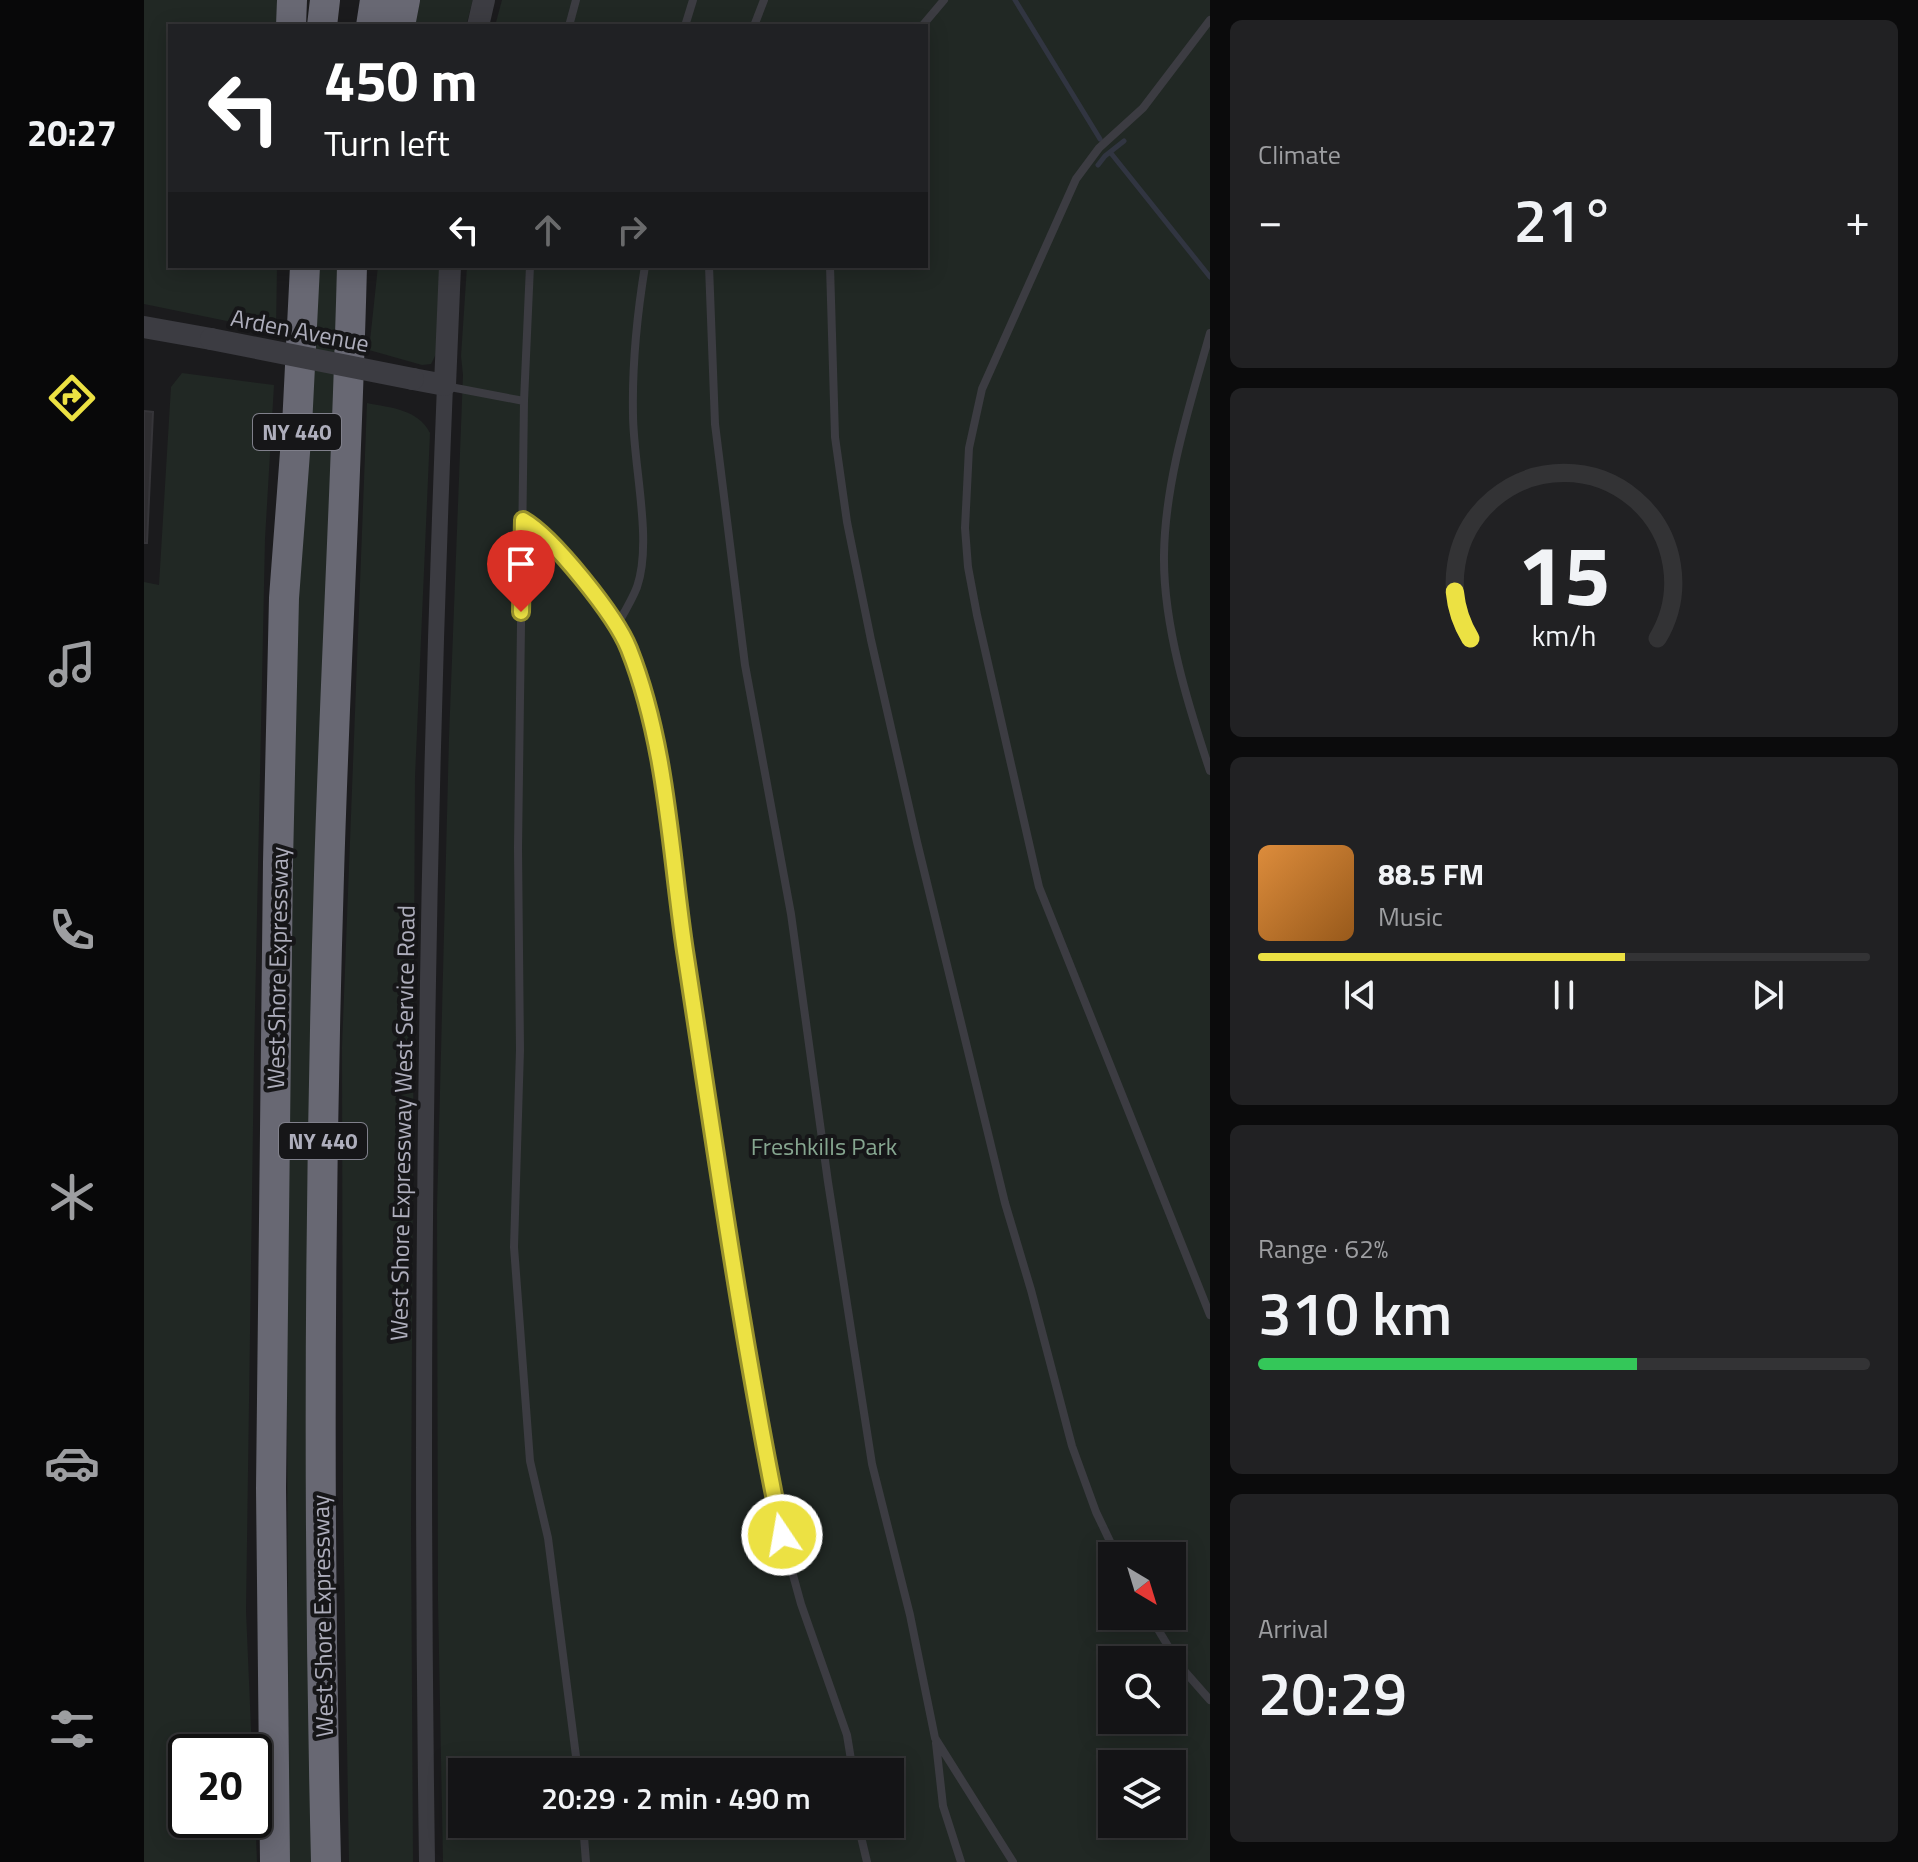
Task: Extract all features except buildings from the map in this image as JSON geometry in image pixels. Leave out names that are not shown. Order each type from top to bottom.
[{"type":"highway","points":[[291,24],[292,0]]},
{"type":"highway","points":[[322,24],[325,0]]},
{"type":"highway","points":[[371,24],[375,0]]},
{"type":"highway","points":[[400,24],[405,0]]},
{"type":"highway","points":[[284,598],[288,268]]},
{"type":"highway","name":"West Shore Expressway","points":[[275,1862],[272,1291],[284,598],[305,268]]},
{"type":"highway","name":"West Shore Expressway","points":[[326,1862],[320,1504],[324,1061],[352,268]]},
{"type":"highway","points":[[348,419],[360,268]]},
{"type":"street","points":[[478,24],[484,0]]},
{"type":"street","points":[[445,385],[450,268]]},
{"type":"street","name":"Arden Avenue","points":[[144,327],[445,385]]},
{"type":"street","name":"West Shore Expressway West Service Road","points":[[427,1862],[425,1187],[431,767],[445,385]]},
{"type":"lane","points":[[570,24],[576,0]]},
{"type":"lane","points":[[686,24],[693,0]]},
{"type":"lane","points":[[755,24],[764,0]]},
{"type":"lane","points":[[924,24],[944,0]]},
{"type":"lane","points":[[1210,20],[1143,108],[1099,148],[1076,179],[982,389],[969,448],[965,528],[968,567],[988,666],[1039,887],[1210,1315]]},
{"type":"lane","points":[[530,268],[524,401],[518,848],[520,1050],[514,1247],[530,1461],[548,1538],[576,1758]]},
{"type":"lane","points":[[617,625],[638,585],[642,562],[643,535],[633,416],[634,350],[645,268]]},
{"type":"lane","points":[[709,268],[715,424],[745,665],[791,914],[828,1182],[872,1464],[910,1615],[935,1738],[943,1806],[961,1862]]},
{"type":"lane","points":[[830,268],[835,437],[847,522],[871,640],[1005,1203],[1072,1446],[1110,1542]]},
{"type":"lane","points":[[1210,333],[1177,458],[1164,552],[1165,590],[1174,637],[1189,703],[1210,771]]},
{"type":"lane","points":[[445,385],[524,401]]},
{"type":"lane","points":[[523,520],[548,538],[617,625],[628,647],[655,731],[716,1163],[773,1491],[801,1604],[847,1735],[851,1758]]},
{"type":"lane","points":[[1158,1630],[1180,1666],[1210,1700]]},
{"type":"lane","points":[[935,1738],[1013,1862]]},
{"type":"lane","points":[[584,1838],[586,1862]]},
{"type":"lane","points":[[861,1838],[867,1862]]},
{"type":"green space","points":[[144,0],[281,0],[279,24],[168,24],[168,268],[277,268],[276,331],[144,304]]},
{"type":"green space","points":[[420,0],[473,0],[467,24],[415,24]]},
{"type":"green space","name":"Freshkills Park","points":[[502,0],[1210,0],[1210,1862],[443,1862],[438,1601],[437,1209],[449,737],[463,375],[461,356],[467,268],[928,268],[928,24],[496,24]]},
{"type":"green space","points":[[315,268],[343,268],[319,1862],[289,1862],[286,1165],[296,586]]},
{"type":"green space","points":[[378,268],[441,268],[437,352],[431,364],[422,365],[369,350]]},
{"type":"green space","points":[[182,373],[274,385],[265,539],[254,1056],[246,1611],[251,1734],[168,1734],[168,1838],[256,1838],[257,1862],[144,1862],[144,582],[159,585],[171,387]]},
{"type":"green space","points":[[367,403],[411,414],[430,433],[415,777],[411,1528],[413,1862],[349,1862],[343,1506],[342,1047]]},
{"type":"waterway","points":[[1015,0],[1100,139]]},
{"type":"waterway","points":[[1098,165],[1124,141]]},
{"type":"waterway","points":[[1110,152],[1210,277]]},
{"type":"route","points":[[521,612],[523,520],[548,538],[620,629],[645,695],[659,756],[716,1163],[761,1433],[782,1535]]}]
